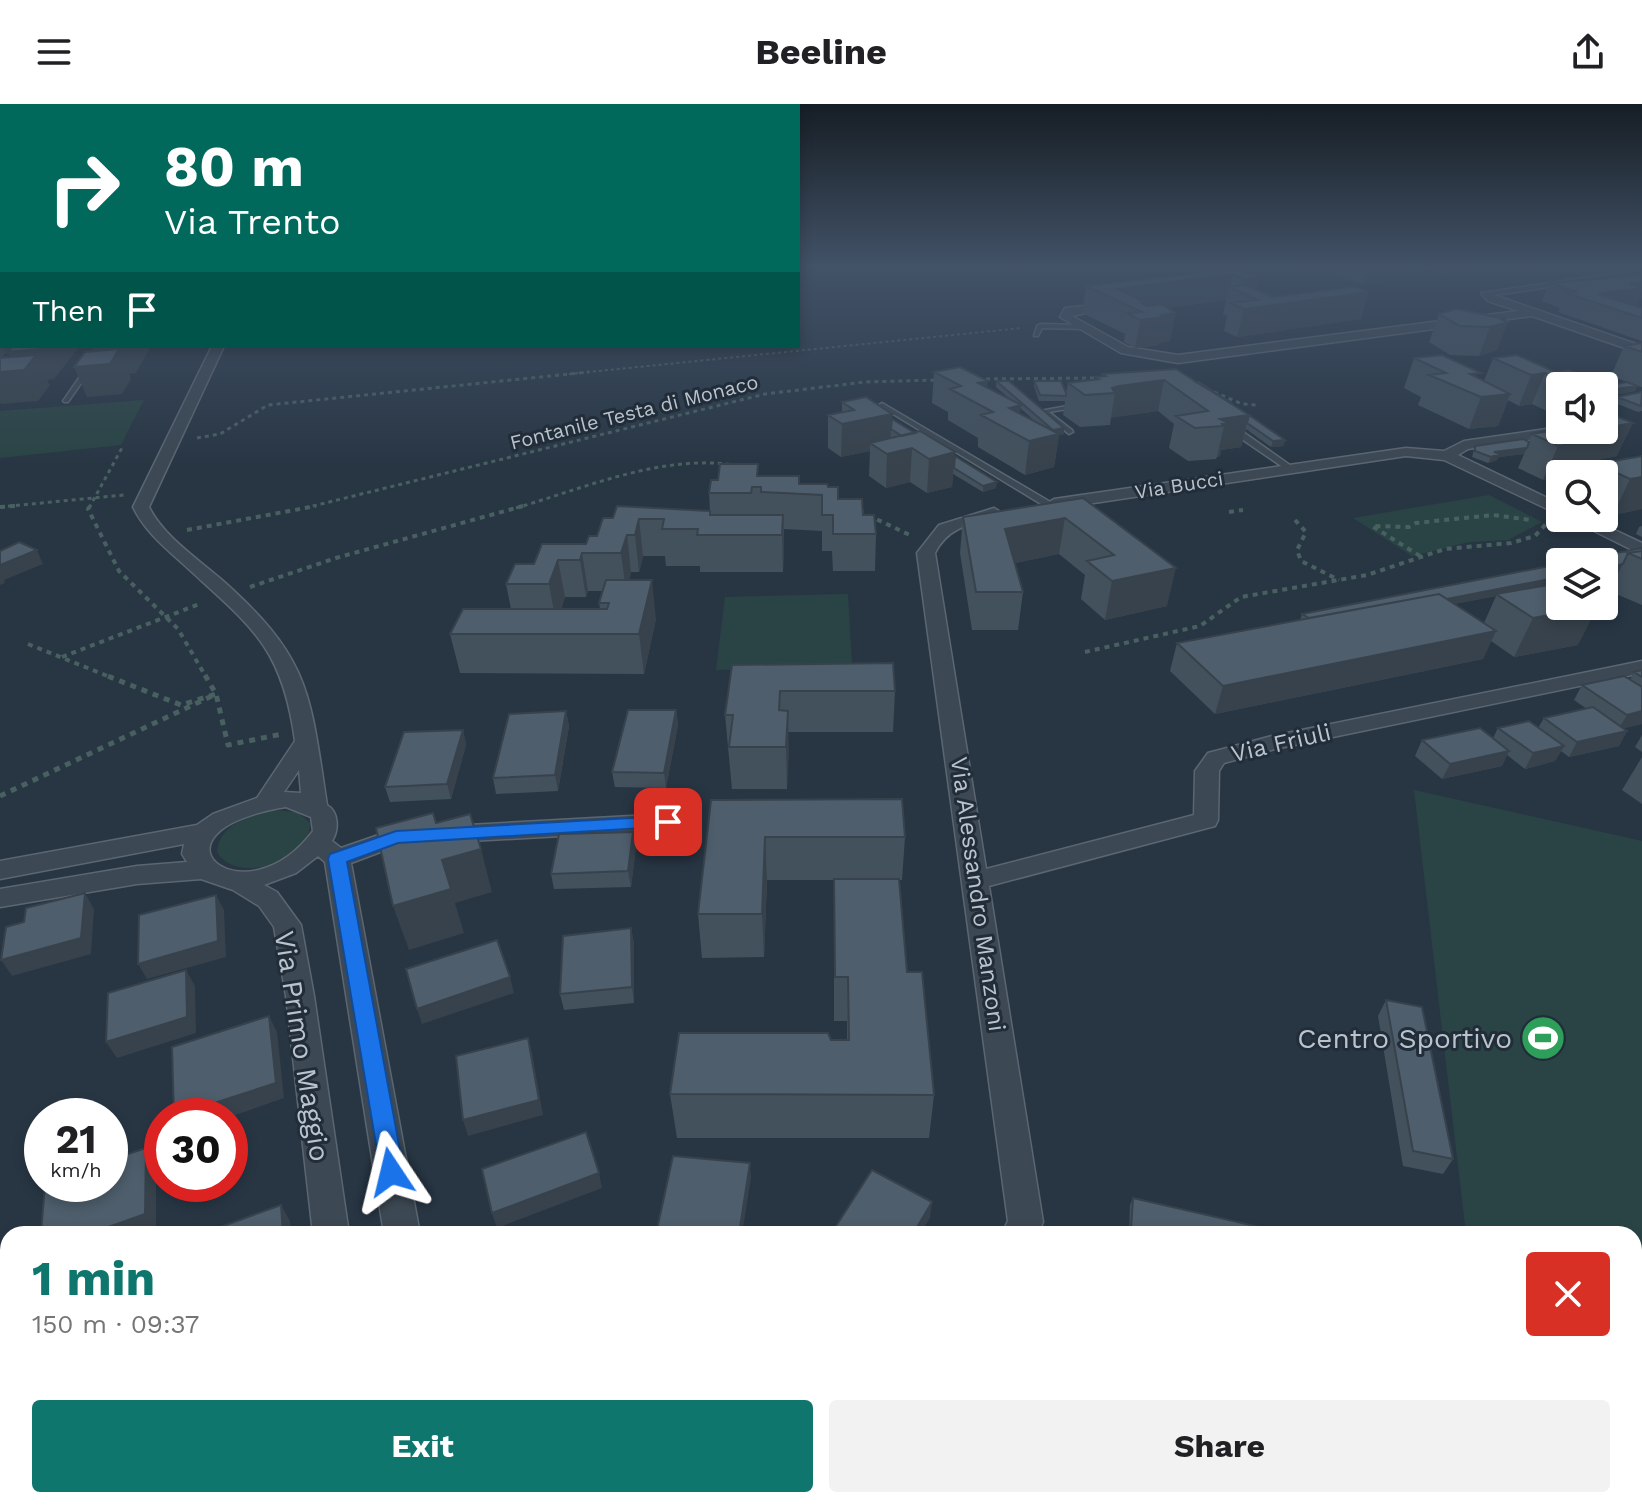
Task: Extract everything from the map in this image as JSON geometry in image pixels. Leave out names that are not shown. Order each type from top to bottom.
[{"type":"street","points":[[1096,333],[1125,350],[1151,356],[1192,359],[1381,333]]},
{"type":"street","points":[[1593,333],[1642,350]]},
{"type":"street","points":[[217,348],[145,493],[141,507],[163,536],[257,625],[290,669],[315,806],[326,822],[328,851],[400,1226]]},
{"type":"street","points":[[1447,456],[1464,445],[1546,433]]},
{"type":"street","name":"Via Bucci","points":[[928,547],[958,522],[1011,511],[1406,452],[1447,456]]},
{"type":"street","points":[[1447,456],[1546,503]]},
{"type":"street","points":[[1605,532],[1642,550]]},
{"type":"street","name":"Via Alessandro Manzoni","points":[[928,547],[1026,1222],[1024,1226]]},
{"type":"street","name":"Via Friuli","points":[[977,880],[1206,820],[1207,771],[1216,758],[1272,743],[1642,667]]},
{"type":"street","points":[[267,800],[304,736]]},
{"type":"street","points":[[204,870],[197,859],[197,846],[205,832],[232,812],[267,800],[286,799],[315,806]]},
{"type":"street","points":[[0,898],[137,875],[204,870],[236,880],[275,873],[300,860],[328,851],[396,837],[668,822]]},
{"type":"street","points":[[0,870],[205,832]]},
{"type":"street","name":"Via Primo Maggio","points":[[236,880],[268,899],[287,925],[300,996],[330,1226]]},
{"type":"lane","points":[[66,401],[103,348]]},
{"type":"lane","points":[[1032,401],[1069,432]]},
{"type":"lane","points":[[1043,411],[1076,402],[1091,404]]},
{"type":"lane","points":[[882,405],[1049,505]]},
{"type":"lane","points":[[1230,427],[1290,468]]},
{"type":"path","points":[[172,441],[220,434],[268,405],[967,333]]},
{"type":"path","points":[[973,379],[1113,378]]},
{"type":"path","name":"Fontanile Testa di Monaco","points":[[163,536],[334,502],[765,394],[865,382],[942,380]]},
{"type":"path","points":[[1210,391],[1242,404],[1257,405]]},
{"type":"path","points":[[123,446],[88,509],[119,571],[178,629],[216,694],[228,745],[304,736]]},
{"type":"path","points":[[62,657],[165,616],[336,558],[660,467],[701,460],[743,468]]},
{"type":"path","points":[[0,507],[145,493]]},
{"type":"path","points":[[852,508],[879,517],[928,547]]},
{"type":"path","points":[[1229,512],[1243,510]]},
{"type":"path","points":[[1085,652],[1200,626],[1218,610],[1241,597],[1267,590],[1367,575],[1421,557],[1445,549],[1511,543],[1535,536],[1548,522],[1493,515],[1416,523],[1409,527],[1372,526],[1421,557]]},
{"type":"path","points":[[1295,520],[1306,532],[1297,550],[1299,559],[1313,569],[1340,580]]},
{"type":"path","points":[[28,644],[181,705],[216,694]]},
{"type":"path","points":[[0,796],[216,694]]},
{"type":"green space","points":[[144,400],[121,445],[0,458],[0,411]]},
{"type":"green space","points":[[1489,495],[1542,522],[1508,540],[1469,542],[1412,556],[1353,518]]},
{"type":"green space","points":[[848,594],[852,665],[716,670],[725,597]]},
{"type":"green space","name":"Centro Sportivo","points":[[1414,790],[1642,841],[1642,1226],[1465,1226]]},
{"type":"green space","points":[[272,810],[297,812],[310,823],[307,837],[286,858],[255,868],[240,867],[227,862],[217,852],[229,828],[245,818]]},
{"type":"building","points":[[1642,343],[1642,352],[1624,346]]},
{"type":"building","points":[[11,348],[42,348],[41,349],[8,352]]},
{"type":"building","points":[[119,349],[110,364],[74,367],[85,352]]},
{"type":"building","points":[[36,355],[24,370],[0,372],[0,358]]},
{"type":"building","points":[[1442,355],[1481,373],[1470,374],[1510,394],[1481,397],[1429,375],[1446,373],[1414,358]]},
{"type":"building","points":[[1517,355],[1555,372],[1531,375],[1493,358]]},
{"type":"building","points":[[960,367],[988,381],[978,383],[1021,405],[1009,408],[1059,434],[1029,441],[981,415],[993,412],[950,389],[961,386],[934,372]]},
{"type":"building","points":[[1176,369],[1249,415],[1220,419],[1228,423],[1222,424],[1224,426],[1195,428],[1176,416],[1208,411],[1164,380],[1112,388],[1115,393],[1085,395],[1068,383],[1099,379],[1096,377],[1106,376],[1103,374]]},
{"type":"building","points":[[996,381],[1009,381],[1064,428],[1053,430]]},
{"type":"building","points":[[1034,381],[1061,381],[1066,396],[1040,395]]},
{"type":"building","points":[[1627,382],[1637,386],[1618,389],[1618,384]]},
{"type":"building","points":[[1642,392],[1641,406],[1618,397]]},
{"type":"building","points":[[866,397],[892,414],[842,424],[828,415],[854,410],[842,402]]},
{"type":"building","points":[[1249,415],[1285,440],[1273,441],[1247,423]]},
{"type":"building","points":[[1618,417],[1633,423],[1618,426]]},
{"type":"building","points":[[892,419],[915,433],[902,436],[891,429]]},
{"type":"building","points":[[920,431],[955,452],[929,459],[912,448],[887,454],[870,443]]},
{"type":"building","points":[[1546,432],[1546,440],[1532,434]]},
{"type":"building","points":[[1523,439],[1529,442],[1527,448],[1494,452],[1500,454],[1491,457],[1475,451],[1475,446]]},
{"type":"building","points":[[955,456],[997,482],[983,486],[954,468]]},
{"type":"building","points":[[1642,456],[1642,477],[1630,479],[1618,474],[1618,460]]},
{"type":"building","points":[[720,464],[758,464],[757,476],[799,476],[799,484],[838,487],[838,499],[862,499],[863,515],[874,515],[876,534],[833,534],[833,515],[822,515],[822,495],[761,492],[761,487],[752,487],[751,493],[709,493],[711,480],[718,480]]},
{"type":"building","points":[[1083,498],[1176,568],[1112,581],[1087,561],[1114,555],[1065,518],[1005,529],[1023,592],[976,592],[963,517]]},
{"type":"building","points":[[617,506],[710,511],[710,515],[783,515],[782,535],[697,535],[698,529],[662,529],[664,519],[639,519],[635,535],[627,535],[621,553],[582,553],[580,560],[558,560],[549,584],[506,584],[515,564],[534,564],[542,544],[586,544],[589,536],[597,536],[603,518],[613,518]]},
{"type":"building","points":[[19,542],[37,550],[0,565],[0,551]]},
{"type":"building","points":[[1642,548],[1642,551],[1628,553],[1623,564],[1618,565],[1618,553]]},
{"type":"building","points":[[1642,551],[1642,559],[1628,553]]},
{"type":"building","points":[[1546,567],[1546,580],[1447,599],[1439,594],[1309,618],[1302,614]]},
{"type":"building","points":[[606,580],[652,580],[639,634],[450,634],[463,609],[607,609],[609,603],[599,603]]},
{"type":"building","points":[[1546,585],[1546,616],[1533,618],[1496,594]]},
{"type":"building","points":[[1439,594],[1496,631],[1223,686],[1177,643]]},
{"type":"building","points":[[893,663],[895,691],[780,691],[779,710],[788,711],[786,747],[729,747],[733,715],[725,715],[732,665]]},
{"type":"building","points":[[1624,676],[1642,687],[1642,711],[1627,715],[1582,685]]},
{"type":"building","points":[[1593,707],[1627,731],[1577,742],[1544,718]]},
{"type":"building","points":[[628,710],[676,710],[664,773],[612,772]]},
{"type":"building","points":[[566,711],[555,775],[493,778],[509,714]]},
{"type":"building","points":[[1529,721],[1564,746],[1533,753],[1498,728]]},
{"type":"building","points":[[1480,728],[1509,751],[1450,764],[1422,740]]},
{"type":"building","points":[[463,730],[447,784],[385,787],[404,732]]},
{"type":"building","points":[[902,799],[905,837],[765,837],[762,914],[698,914],[711,800]]},
{"type":"building","points":[[433,813],[436,823],[470,814],[481,849],[442,860],[451,889],[393,906],[376,828]]},
{"type":"building","points":[[633,832],[628,871],[551,874],[559,834]]},
{"type":"building","points":[[834,879],[899,879],[907,972],[922,972],[934,1095],[670,1094],[679,1033],[828,1033],[831,1040],[849,1040],[848,977],[835,977]]},
{"type":"building","points":[[85,893],[81,938],[1,960],[6,927],[24,922],[26,908]]},
{"type":"building","points":[[216,895],[218,941],[138,964],[139,915]]},
{"type":"building","points":[[631,928],[632,987],[560,994],[563,936]]},
{"type":"building","points":[[497,940],[510,977],[417,1009],[406,969]]},
{"type":"building","points":[[186,970],[187,1017],[106,1042],[108,993]]},
{"type":"building","points":[[1386,1000],[1422,1007],[1453,1159],[1413,1151]]},
{"type":"building","points":[[269,1016],[276,1083],[230,1098],[173,1098],[172,1047]]},
{"type":"building","points":[[528,1038],[539,1100],[463,1120],[456,1056]]},
{"type":"building","points":[[586,1132],[599,1173],[492,1213],[482,1169]]},
{"type":"building","points":[[144,1149],[145,1214],[111,1226],[42,1226],[44,1202],[128,1202],[128,1154]]},
{"type":"building","points":[[673,1156],[750,1163],[740,1226],[658,1226]]},
{"type":"building","points":[[872,1170],[932,1202],[918,1226],[836,1226]]},
{"type":"building","points":[[1133,1198],[1254,1226],[1131,1226]]},
{"type":"building","points":[[281,1205],[282,1226],[223,1226]]},
{"type":"place","name":"Centro Sportivo","points":[[1543,1038]]},
{"type":"route","points":[[391,1172],[337,859],[396,837],[668,822]]}]
